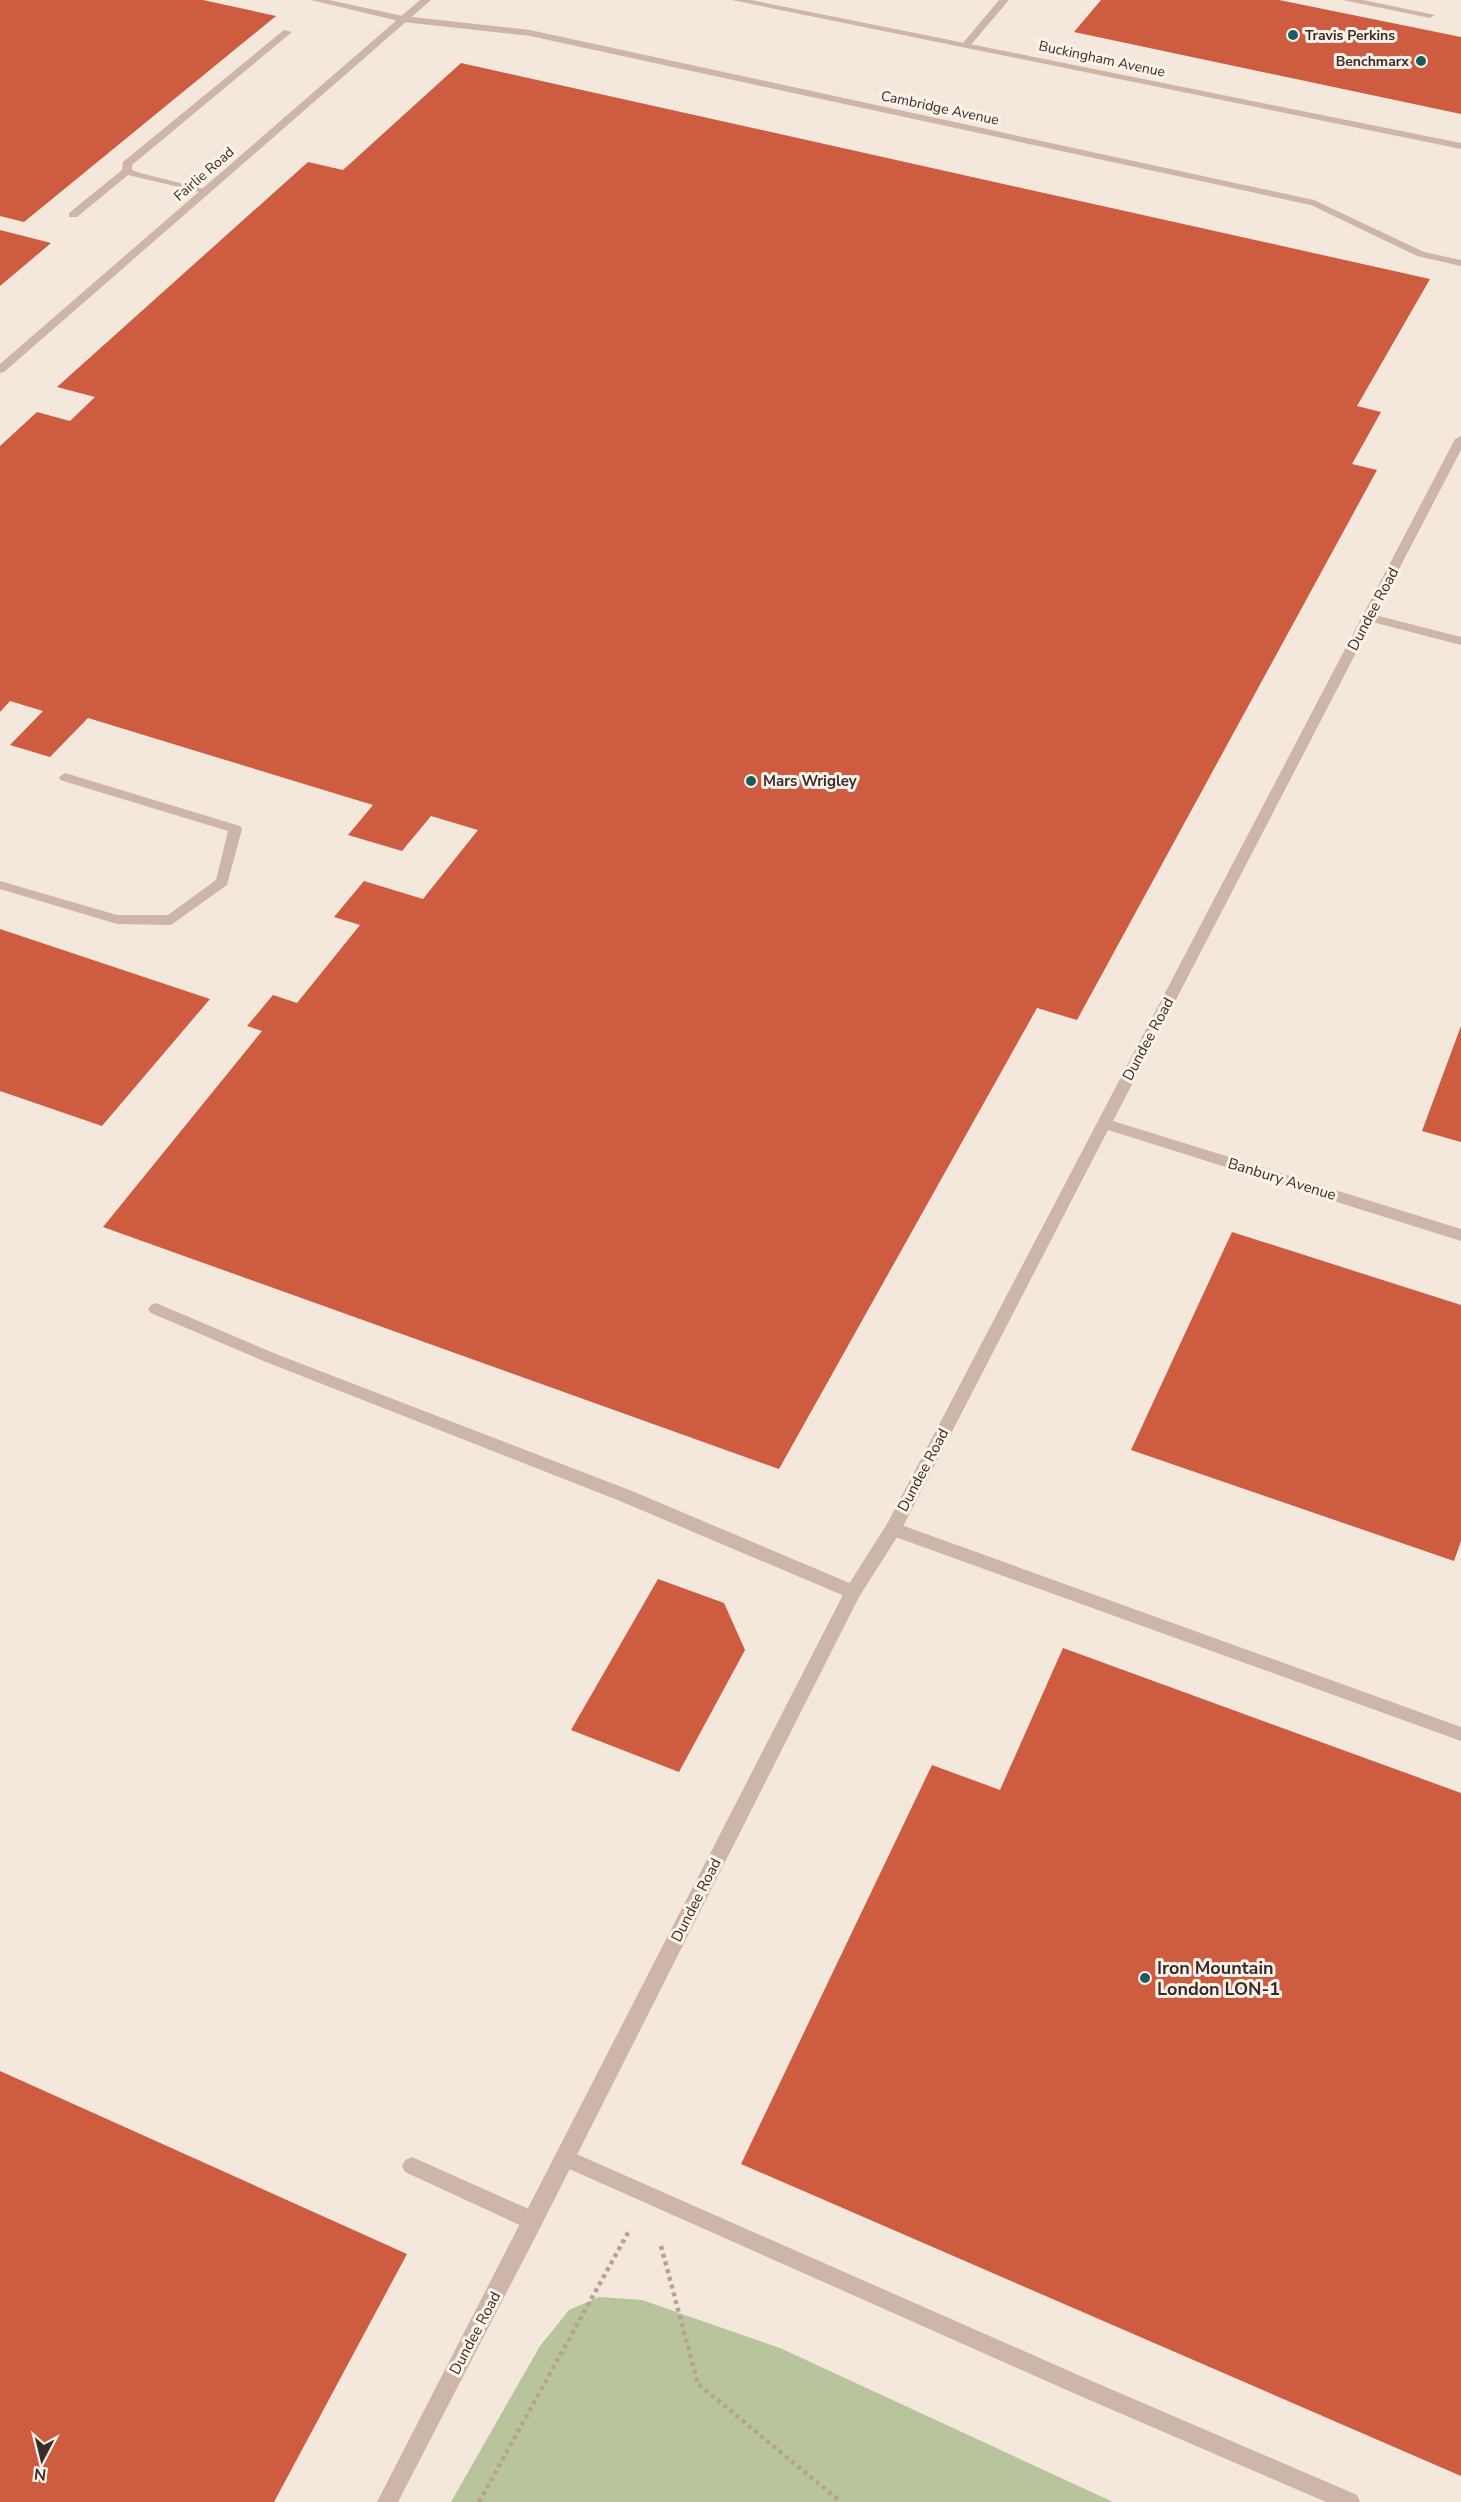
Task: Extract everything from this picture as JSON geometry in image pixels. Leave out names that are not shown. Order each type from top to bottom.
[{"type":"street","name":"Cambridge Avenue","points":[[316,0],[403,19],[530,33],[1314,203],[1421,254],[1461,263]]},
{"type":"street","name":"Fairlie Road","points":[[0,370],[426,0]]},
{"type":"street","name":"Buckingham Avenue","points":[[737,0],[1461,146]]},
{"type":"street","points":[[966,45],[1005,0]]},
{"type":"street","points":[[1348,0],[1430,15]]},
{"type":"street","points":[[127,171],[127,164],[287,32]]},
{"type":"street","points":[[127,171],[204,192]]},
{"type":"street","points":[[73,215],[127,171]]},
{"type":"street","name":"Dundee Road","points":[[387,2502],[533,2221],[853,1592],[893,1529],[1461,439]]},
{"type":"street","points":[[1368,616],[1461,641]]},
{"type":"street","points":[[0,885],[117,919],[171,920],[222,882],[234,829],[65,777]]},
{"type":"street","name":"Banbury Avenue","points":[[1104,1124],[1461,1235]]},
{"type":"street","points":[[156,1309],[271,1358],[626,1496],[853,1592]]},
{"type":"street","points":[[893,1529],[1461,1734]]},
{"type":"street","points":[[565,2158],[1036,2367],[1350,2502]]},
{"type":"street","points":[[412,2166],[533,2221]]},
{"type":"path","points":[[479,2502],[648,2196]]},
{"type":"path","points":[[648,2196],[698,2384],[841,2502]]},
{"type":"green space","points":[[599,2297],[642,2300],[780,2348],[1113,2502],[451,2502],[540,2346],[569,2310]]},
{"type":"building","points":[[0,0],[203,0],[276,16],[24,222],[0,216]]},
{"type":"building","points":[[1101,0],[1279,0],[1461,37],[1461,114],[1074,32]]},
{"type":"building","name":"Mars Wrigley","points":[[461,63],[1430,279],[1357,406],[1381,412],[1352,464],[1377,470],[1077,1020],[1037,1008],[779,1469],[103,1227],[262,1031],[247,1026],[273,995],[297,1003],[360,925],[334,917],[364,881],[423,899],[478,830],[431,816],[402,851],[348,835],[373,805],[88,718],[50,757],[10,745],[43,711],[10,701],[0,712],[0,446],[37,412],[70,421],[95,397],[57,387],[308,162],[343,170]]},
{"type":"building","points":[[0,230],[51,243],[0,286]]},
{"type":"building","points":[[0,929],[210,999],[102,1126],[0,1091]]},
{"type":"building","points":[[1461,1026],[1461,1142],[1422,1131]]},
{"type":"building","points":[[1232,1232],[1461,1305],[1461,1541],[1454,1561],[1131,1450]]},
{"type":"building","points":[[658,1579],[724,1603],[745,1650],[679,1772],[571,1730]]},
{"type":"building","name":"Iron Mountain London LON-1","points":[[1063,1648],[1461,1793],[1461,2476],[741,2164],[932,1765],[1000,1790]]},
{"type":"building","points":[[0,2071],[407,2254],[274,2502],[0,2502]]},
{"type":"place","name":"Travis Perkins","points":[[1293,35]]},
{"type":"place","name":"Benchmarx","points":[[1421,61]]},
{"type":"place","name":"Mars Wrigley","points":[[751,781]]},
{"type":"place","name":"Iron Mountain London LON-1","points":[[1145,1978]]}]
